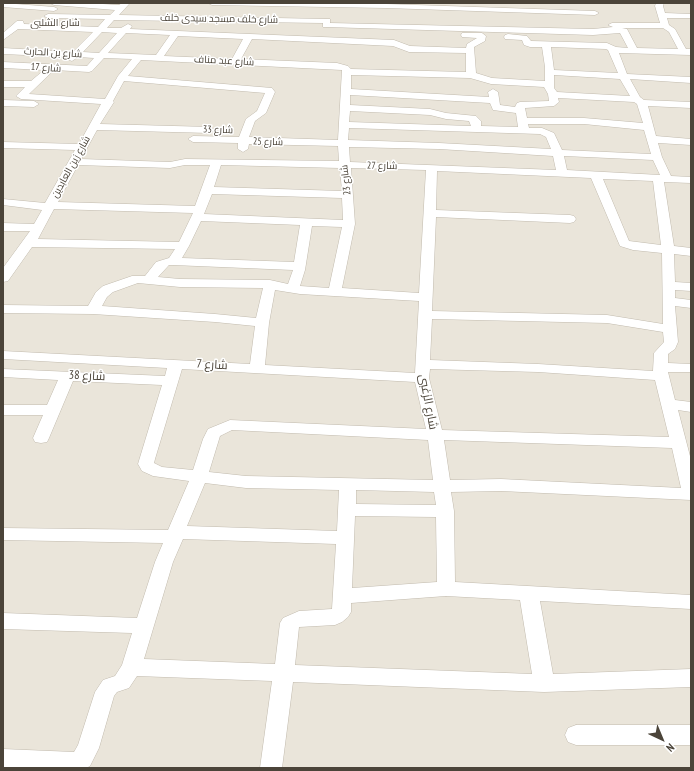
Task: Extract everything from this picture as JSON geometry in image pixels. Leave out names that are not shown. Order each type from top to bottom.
[{"type":"street","points":[[212,3],[595,13]]},
{"type":"street","points":[[590,3],[598,24],[665,26],[679,37],[687,52]]},
{"type":"street","points":[[660,3],[659,6],[665,26]]},
{"type":"street","points":[[235,62],[245,36],[247,19],[252,4]]},
{"type":"street","points":[[3,5],[49,14],[60,28]]},
{"type":"street","points":[[3,37],[15,24],[49,14],[124,5]]},
{"type":"street","points":[[62,68],[124,5]]},
{"type":"street","points":[[325,6],[325,40]]},
{"type":"street","name":"شارع الشلبى","points":[[49,14],[106,24]]},
{"type":"street","points":[[147,32],[164,15]]},
{"type":"street","name":"شارع خلف مسجد سيدى خلف","points":[[106,24],[134,18],[151,19],[164,15],[326,23]]},
{"type":"street","points":[[662,15],[691,16]]},
{"type":"street","points":[[103,56],[134,18]]},
{"type":"street","points":[[176,364],[146,464],[152,470],[159,472],[246,482],[442,486],[509,485],[691,493],[684,451],[668,404],[660,372],[661,353],[670,346],[671,342],[668,301],[668,250],[663,179],[653,139],[639,101],[624,77],[612,48],[607,46],[528,43],[526,38],[522,37],[464,28],[326,23]]},
{"type":"street","points":[[326,23],[482,32],[593,32],[621,30],[624,31],[634,50]]},
{"type":"street","points":[[36,52],[60,28],[106,24],[123,31],[394,43],[409,49],[471,51]]},
{"type":"street","points":[[471,75],[471,45],[481,41],[482,32]]},
{"type":"street","points":[[158,58],[176,33]]},
{"type":"street","points":[[524,126],[519,106],[522,104],[553,104],[554,102],[553,95],[549,88],[550,72],[546,44]]},
{"type":"street","points":[[613,50],[687,52]]},
{"type":"street","name":"شارع بن الحارث","points":[[3,51],[103,56]]},
{"type":"street","name":"شارع عبد مناف","points":[[103,56],[235,62],[346,70],[471,75],[491,81],[549,84]]},
{"type":"street","name":"شارع 17","points":[[3,65],[89,70],[103,56]]},
{"type":"street","name":"شارع زين العابدين","points":[[3,278],[8,262],[29,243],[38,228],[121,78],[139,57]]},
{"type":"street","points":[[51,68],[31,85],[21,96],[67,99],[111,97]]},
{"type":"street","name":"شارع 23","points":[[335,292],[349,224],[343,134],[346,70]]},
{"type":"street","points":[[550,72],[691,80]]},
{"type":"street","points":[[121,78],[268,90],[270,92],[261,113],[251,119],[245,136],[244,147],[238,162]]},
{"type":"street","points":[[491,81],[497,109],[520,110]]},
{"type":"street","points":[[3,84],[31,85],[111,97]]},
{"type":"street","points":[[345,92],[494,100]]},
{"type":"street","points":[[553,95],[691,105]]},
{"type":"street","points":[[3,103],[61,105],[67,99]]},
{"type":"street","points":[[344,108],[438,113],[446,116],[472,118],[476,121],[476,130]]},
{"type":"street","points":[[343,134],[476,130],[591,121],[649,127]]},
{"type":"street","points":[[524,126],[548,133],[558,153],[562,174]]},
{"type":"street","name":"شارع 33","points":[[94,127],[197,129],[245,136]]},
{"type":"street","points":[[180,163],[197,129]]},
{"type":"street","points":[[343,134],[439,146],[657,157]]},
{"type":"street","name":"شارع 25","points":[[192,140],[245,136],[343,134]]},
{"type":"street","points":[[653,139],[691,142]]},
{"type":"street","points":[[3,146],[82,147]]},
{"type":"street","name":"شارع 27","points":[[74,162],[166,165],[180,163],[238,162],[432,167],[691,180]]},
{"type":"street","points":[[173,261],[183,246],[199,213],[217,162]]},
{"type":"street","name":"شارع الزغبى","points":[[432,167],[422,371],[435,435],[445,511],[446,590]]},
{"type":"street","points":[[596,176],[623,242],[633,246],[691,252]]},
{"type":"street","points":[[207,190],[348,195]]},
{"type":"street","points":[[3,202],[49,206],[199,213],[349,224]]},
{"type":"street","points":[[430,213],[570,219]]},
{"type":"street","points":[[294,288],[307,222]]},
{"type":"street","points":[[3,227],[38,228]]},
{"type":"street","points":[[29,243],[183,246]]},
{"type":"street","points":[[148,280],[161,265],[166,262],[173,261],[299,266]]},
{"type":"street","points":[[93,310],[102,295],[108,289],[137,279],[180,283],[223,282],[270,284],[335,292],[426,297]]},
{"type":"street","points":[[257,368],[262,323],[270,284]]},
{"type":"street","points":[[668,285],[691,287]]},
{"type":"street","points":[[668,301],[691,304]]},
{"type":"street","points":[[3,309],[93,310],[215,318],[262,323]]},
{"type":"street","points":[[424,315],[607,319],[630,324],[670,329]]},
{"type":"street","name":"شارع 7","points":[[3,355],[257,368],[422,371],[538,368],[602,373],[660,372],[691,368]]},
{"type":"street","name":"شارع 38","points":[[3,373],[171,381]]},
{"type":"street","points":[[41,438],[68,375]]},
{"type":"street","points":[[668,404],[691,407]]},
{"type":"street","points":[[3,410],[53,410]]},
{"type":"street","points":[[3,759],[79,762],[88,748],[105,692],[110,686],[122,682],[131,667],[164,562],[199,476],[214,433],[230,425],[435,435],[684,451]]},
{"type":"street","points":[[271,768],[290,623],[299,619],[335,617],[341,612],[348,484]]},
{"type":"street","points":[[347,510],[445,511]]},
{"type":"street","points":[[3,534],[176,534],[345,538]]},
{"type":"street","points":[[342,596],[446,590],[691,602]]},
{"type":"street","points":[[529,595],[544,683]]},
{"type":"street","points":[[3,621],[144,626]]},
{"type":"street","points":[[131,667],[544,683],[691,678]]},
{"type":"street","points":[[576,735],[691,735]]},
{"type":"shaded area","points":[[3,3],[691,3],[691,768],[3,768]]}]
